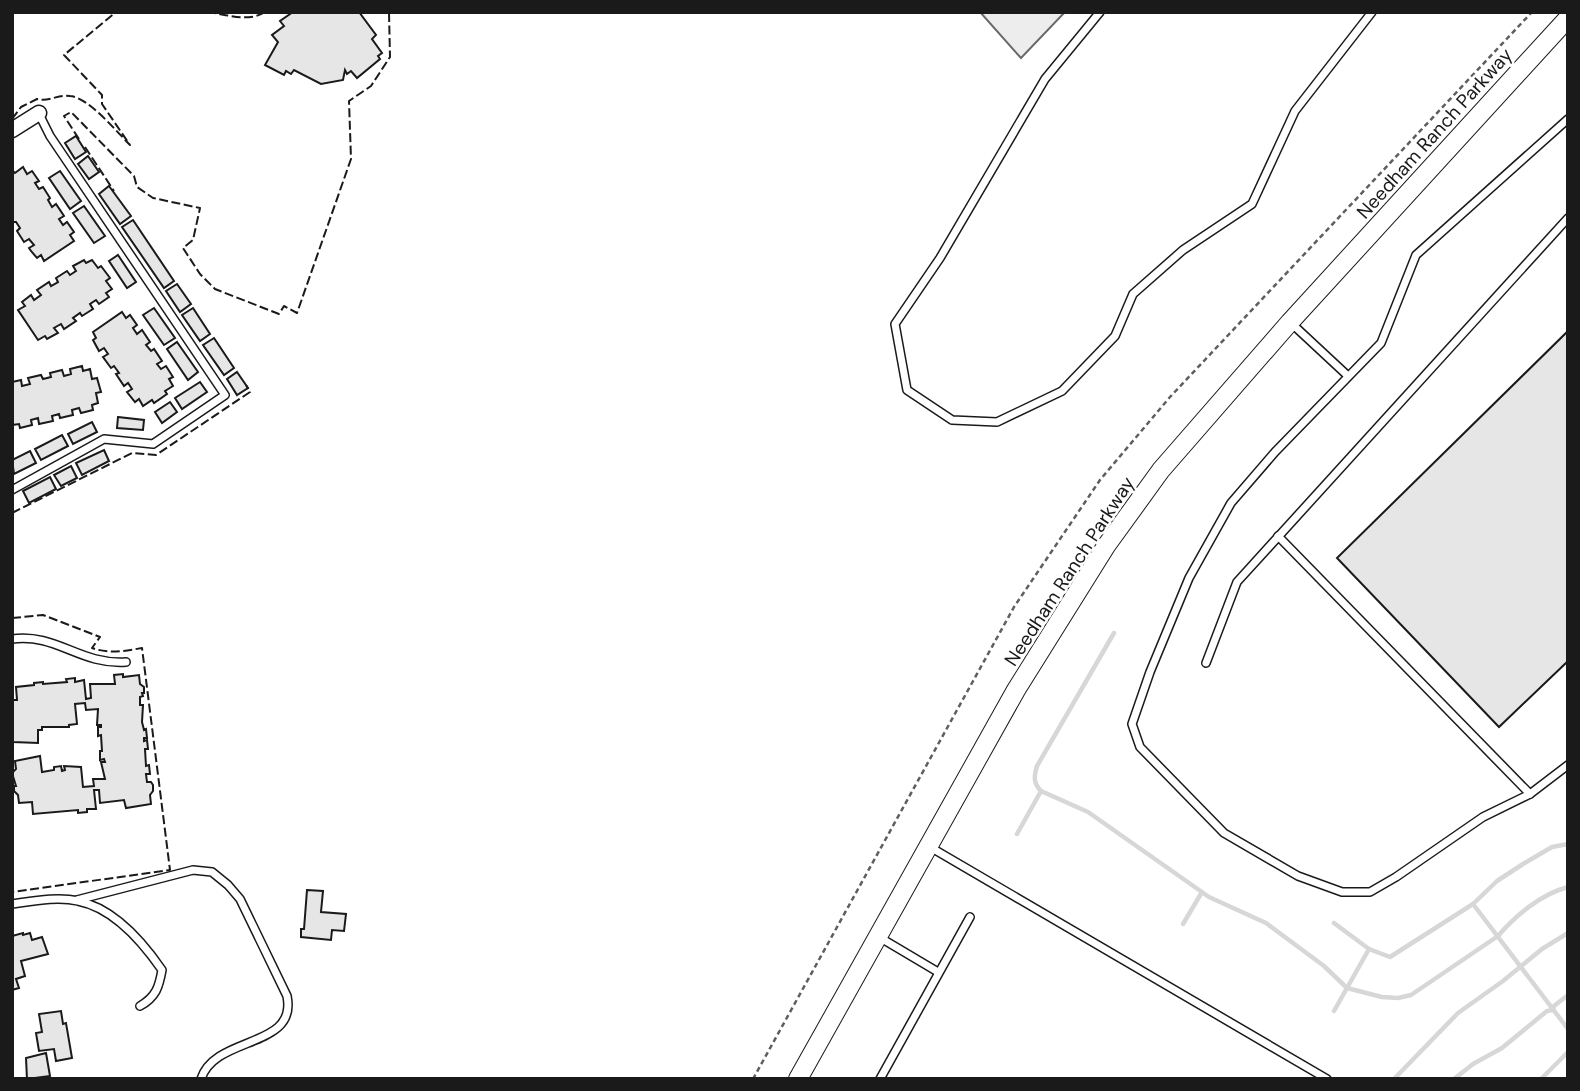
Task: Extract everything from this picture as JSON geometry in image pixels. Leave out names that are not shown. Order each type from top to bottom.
[{"type":"street","name":"Needham Ranch Parkway","points":[[798,1079],[1016,690],[1106,546],[1161,470],[1290,321],[1568,18]]},
{"type":"street","points":[[12,130],[39,113]]},
{"type":"lane","points":[[1100,12],[1045,79],[940,258],[895,324],[907,390],[952,420],[997,422],[1062,391],[1115,336],[1133,293],[1183,250],[1252,204],[1295,111],[1372,12]]},
{"type":"lane","points":[[12,490],[104,439],[153,444],[225,395],[58,147],[39,113]]},
{"type":"lane","points":[[1568,119],[1416,255],[1381,343],[1275,452],[1231,503],[1189,578],[1150,671],[1132,724],[1140,747],[1224,833],[1298,876],[1342,892],[1370,892],[1483,817],[1530,794],[1568,765]]},
{"type":"lane","points":[[1206,663],[1237,582],[1568,218]]},
{"type":"lane","points":[[1290,321],[1348,376]]},
{"type":"lane","points":[[1278,536],[1530,794]]},
{"type":"lane","points":[[12,639],[31,637],[52,642],[89,658],[110,663],[126,662]]},
{"type":"lane","points":[[930,847],[1327,1079]]},
{"type":"lane","points":[[12,904],[36,900],[77,900],[193,870],[212,872],[228,885],[240,899],[289,1005],[287,1016],[277,1030],[216,1056],[204,1068],[201,1079]]},
{"type":"lane","points":[[77,900],[98,908],[130,930],[162,970],[159,987],[150,1000],[140,1006]]},
{"type":"lane","points":[[880,1079],[970,917]]},
{"type":"lane","points":[[878,937],[939,972]]},
{"type":"shaded area","points":[[980,12],[1065,12],[1021,58]]},
{"type":"building","points":[[293,12],[359,12],[376,35],[372,39],[382,53],[378,56],[380,59],[357,78],[351,71],[347,74],[345,70],[343,80],[321,84],[294,70],[291,74],[286,71],[284,75],[265,65],[278,42],[272,35],[284,26],[280,21]]},
{"type":"building","points":[[76,136],[86,152],[75,159],[65,143]]},
{"type":"building","points":[[88,156],[99,172],[89,179],[78,164]]},
{"type":"building","points":[[23,167],[27,174],[32,171],[39,181],[35,183],[39,189],[43,187],[52,207],[56,204],[64,216],[59,219],[63,225],[67,222],[74,232],[70,235],[74,241],[44,261],[41,255],[37,258],[31,251],[29,248],[34,245],[29,239],[24,242],[17,231],[20,228],[16,222],[12,222],[12,170],[15,173]]},
{"type":"building","points":[[60,171],[81,201],[70,209],[49,178]]},
{"type":"building","points":[[109,186],[131,216],[120,224],[99,194]]},
{"type":"building","points":[[84,206],[105,236],[94,243],[73,213]]},
{"type":"building","points":[[133,220],[174,281],[164,288],[122,227]]},
{"type":"building","points":[[118,255],[136,282],[127,288],[109,261]]},
{"type":"building","points":[[84,260],[86,263],[92,260],[98,268],[101,266],[110,278],[106,281],[112,289],[106,293],[109,297],[99,304],[96,300],[90,304],[93,309],[82,316],[80,313],[73,318],[76,321],[64,329],[61,324],[54,328],[58,333],[38,340],[18,310],[25,306],[22,302],[31,295],[34,300],[41,295],[37,290],[49,282],[51,286],[58,282],[56,278],[67,271],[70,275],[76,271],[73,266]]},
{"type":"building","points":[[177,284],[191,304],[180,312],[166,291]]},
{"type":"building","points":[[154,308],[175,338],[164,345],[143,315]]},
{"type":"building","points":[[193,308],[210,334],[200,341],[182,315]]},
{"type":"building","points":[[122,312],[126,318],[130,315],[137,325],[133,328],[137,334],[142,330],[150,342],[146,345],[151,351],[154,349],[162,361],[157,364],[161,369],[166,366],[173,377],[169,379],[173,386],[154,403],[152,400],[143,406],[139,399],[135,402],[127,392],[132,389],[128,383],[124,386],[114,366],[111,368],[103,357],[108,354],[104,348],[99,351],[93,340],[96,338],[93,332]]},
{"type":"building","points":[[1568,331],[1568,661],[1499,727],[1337,558]]},
{"type":"building","points":[[214,338],[234,368],[224,375],[203,345]]},
{"type":"building","points":[[177,342],[198,372],[188,380],[167,349]]},
{"type":"building","points":[[82,366],[83,371],[90,369],[92,379],[97,378],[101,392],[96,393],[98,403],[92,405],[93,410],[81,413],[79,408],[72,410],[73,415],[60,418],[59,414],[52,416],[53,421],[39,424],[38,418],[31,420],[32,425],[20,428],[19,424],[12,425],[12,382],[21,380],[22,386],[30,384],[28,378],[41,375],[43,379],[51,377],[50,373],[62,370],[64,376],[71,374],[70,369]]},
{"type":"building","points":[[237,372],[248,388],[237,395],[227,379]]},
{"type":"building","points":[[200,382],[207,392],[182,409],[175,398]]},
{"type":"building","points":[[170,402],[177,412],[162,423],[155,412]]},
{"type":"building","points":[[118,417],[144,420],[143,430],[117,428]]},
{"type":"building","points":[[92,422],[97,432],[73,444],[68,434]]},
{"type":"building","points":[[62,435],[68,446],[41,460],[35,449]]},
{"type":"building","points":[[104,450],[109,461],[82,475],[76,463]]},
{"type":"building","points":[[30,451],[36,463],[14,474],[12,460]]},
{"type":"building","points":[[71,466],[77,478],[61,486],[54,475]]},
{"type":"building","points":[[50,477],[56,489],[29,503],[23,491]]},
{"type":"building","points":[[123,674],[123,677],[139,675],[140,684],[144,687],[140,705],[143,705],[142,722],[147,738],[144,738],[144,741],[147,740],[148,749],[145,749],[146,766],[149,765],[150,774],[146,774],[147,782],[153,785],[151,804],[126,808],[124,800],[100,803],[99,790],[94,790],[96,809],[78,813],[78,810],[33,814],[32,802],[19,803],[18,795],[14,791],[16,786],[12,773],[16,769],[15,761],[40,756],[42,772],[61,766],[62,771],[65,770],[64,766],[81,767],[83,787],[94,786],[93,779],[105,779],[101,762],[105,762],[104,759],[100,760],[101,735],[98,736],[98,727],[101,725],[97,725],[98,709],[86,710],[85,703],[75,704],[77,724],[69,727],[42,727],[42,730],[38,730],[38,743],[13,742],[12,700],[17,700],[16,687],[43,682],[67,682],[66,679],[75,678],[75,682],[84,680],[86,699],[91,698],[90,684],[115,684],[114,675]]},
{"type":"building","points":[[307,890],[323,891],[321,912],[346,914],[344,931],[332,930],[331,940],[301,937]]},
{"type":"building","points":[[30,933],[32,940],[42,937],[48,954],[21,961],[25,976],[16,979],[19,988],[12,990],[12,936]]},
{"type":"building","points":[[61,1011],[63,1024],[66,1023],[72,1058],[56,1061],[54,1049],[39,1051],[36,1033],[42,1032],[39,1014]]},
{"type":"building","points":[[46,1053],[50,1076],[27,1079],[26,1058]]},
{"type":"waterway","points":[[1114,633],[1037,766],[1035,779],[1038,788],[1088,812],[1209,897],[1266,923],[1324,966],[1347,988],[1382,997],[1411,995],[1498,936],[1529,907],[1568,887]]},
{"type":"waterway","points":[[1017,834],[1041,791]]},
{"type":"waterway","points":[[1334,923],[1369,949],[1390,957],[1473,904],[1497,881],[1523,864],[1552,847],[1568,844]]},
{"type":"waterway","points":[[1183,924],[1202,892]]},
{"type":"waterway","points":[[1473,904],[1568,1029]]},
{"type":"waterway","points":[[1394,1079],[1458,1013],[1542,949],[1568,933]]},
{"type":"waterway","points":[[1334,1011],[1369,949]]},
{"type":"waterway","points":[[1454,1079],[1473,1064],[1502,1048],[1547,1011],[1553,1010],[1554,1006],[1568,995]]},
{"type":"waterway","points":[[1541,1079],[1568,1052]]},
{"type":"fence","points":[[12,119],[21,107],[37,99],[70,96],[93,108],[130,145],[102,104],[102,95],[64,55],[116,12]]},
{"type":"fence","points":[[207,12],[237,17],[251,17],[265,12]]},
{"type":"fence","points":[[79,139],[64,116],[71,112],[134,176],[137,187],[153,198],[200,208],[193,240],[183,248],[200,274],[215,289],[279,314],[284,306],[297,313],[351,159],[349,101],[371,86],[390,57],[389,12]]},
{"type":"fence","points":[[85,147],[114,191]]},
{"type":"fence","points":[[12,513],[132,453],[156,455],[250,392],[246,385]]},
{"type":"fence","points":[[12,618],[43,615],[100,637],[92,648],[98,650],[142,648],[170,870],[12,892]]}]
